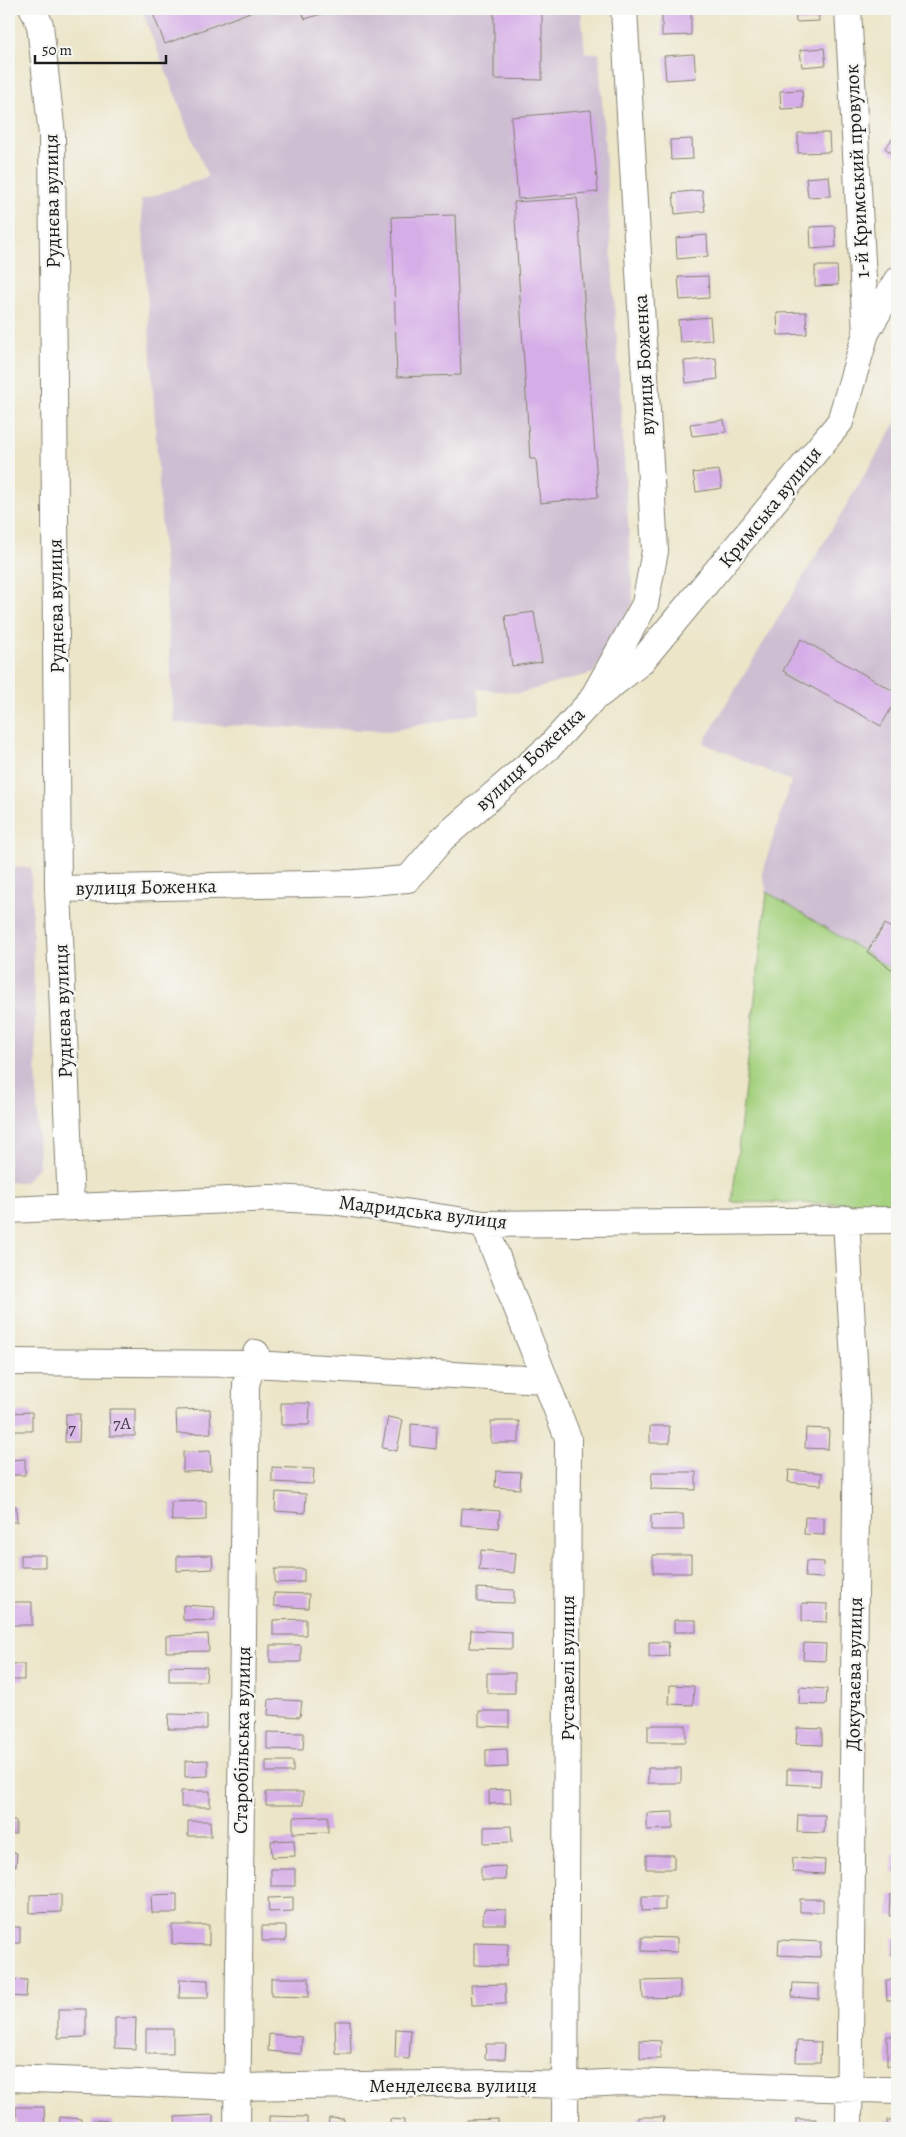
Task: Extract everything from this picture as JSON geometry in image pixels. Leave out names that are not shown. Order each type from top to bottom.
[{"type":"street","name":"Руднєва вулиця","points":[[34,9],[40,25],[52,135],[58,889],[71,1206]]},
{"type":"street","name":"вулиця Боженка","points":[[58,889],[355,883],[408,879],[442,839],[550,746],[591,701],[645,604],[655,551],[624,9]]},
{"type":"street","name":"1-й Кримський провулок","points":[[848,9],[866,333]]},
{"type":"street","name":"Кримська вулиця","points":[[591,701],[640,663],[840,422],[866,333],[897,280]]},
{"type":"street","name":"Мадридська вулиця","points":[[9,1210],[272,1198],[332,1201],[484,1224],[897,1220]]},
{"type":"street","name":"Докучаєва вулиця","points":[[846,1219],[857,1414],[849,2128]]},
{"type":"street","name":"Руставелі вулиця","points":[[484,1224],[568,1438],[565,2128]]},
{"type":"street","points":[[9,1362],[254,1359],[546,1380]]},
{"type":"street","name":"Старобільська вулиця","points":[[237,2128],[246,1384],[254,1359]]},
{"type":"street","name":"Менделєєва вулиця","points":[[9,2078],[238,2087],[496,2083],[566,2085],[624,2082],[897,2090]]},
{"type":"shaded area","points":[[141,9],[581,9],[585,53],[599,53],[633,603],[593,673],[520,693],[478,689],[480,713],[390,731],[174,723],[141,200],[208,177]]},
{"type":"shaded area","points":[[897,421],[897,972],[767,892],[762,873],[791,781],[703,743]]},
{"type":"shaded area","points":[[31,867],[39,1166],[25,1182],[9,1182],[9,868]]},
{"type":"green space","points":[[767,892],[897,972],[897,1204],[732,1202]]},
{"type":"building","points":[[151,9],[253,9],[253,11],[165,44]]},
{"type":"building","points":[[301,9],[337,9],[305,19]]},
{"type":"building","points":[[494,9],[542,9],[542,80],[494,79]]},
{"type":"building","points":[[795,9],[818,9],[819,21],[796,22]]},
{"type":"building","points":[[691,13],[691,35],[662,36],[662,14]]},
{"type":"building","points":[[824,48],[826,65],[802,67],[800,50]]},
{"type":"building","points":[[694,54],[696,78],[666,80],[664,56]]},
{"type":"building","points":[[802,90],[803,108],[781,109],[780,91]]},
{"type":"building","points":[[591,110],[598,192],[518,199],[511,117]]},
{"type":"building","points":[[798,133],[829,133],[830,152],[798,153]]},
{"type":"building","points":[[897,133],[897,158],[885,148]]},
{"type":"building","points":[[692,139],[693,159],[671,160],[670,140]]},
{"type":"building","points":[[829,176],[831,196],[808,197],[806,178]]},
{"type":"building","points":[[702,190],[705,211],[675,214],[673,193]]},
{"type":"building","points":[[577,198],[598,497],[540,503],[536,459],[530,459],[514,202]]},
{"type":"building","points":[[455,215],[461,375],[397,377],[392,217]]},
{"type":"building","points":[[835,226],[836,247],[811,249],[810,227]]},
{"type":"building","points":[[707,235],[708,256],[677,259],[676,238]]},
{"type":"building","points":[[815,266],[837,266],[838,285],[815,286]]},
{"type":"building","points":[[708,276],[709,298],[680,300],[678,277]]},
{"type":"building","points":[[806,312],[807,334],[778,335],[777,313]]},
{"type":"building","points":[[710,317],[712,340],[680,342],[678,320]]},
{"type":"building","points":[[716,358],[718,379],[686,383],[684,361]]},
{"type":"building","points":[[724,420],[726,432],[692,436],[690,424]]},
{"type":"building","points":[[719,470],[722,488],[696,492],[693,473]]},
{"type":"building","points":[[534,612],[542,662],[512,666],[505,616]]},
{"type":"building","points":[[801,639],[897,693],[897,698],[881,726],[783,671]]},
{"type":"building","points":[[885,924],[897,932],[897,973],[867,952]]},
{"type":"building","points":[[281,1403],[310,1403],[309,1425],[281,1425]]},
{"type":"building","points":[[109,1409],[135,1409],[135,1436],[110,1436]]},
{"type":"building","points":[[210,1409],[211,1433],[177,1434],[176,1410]]},
{"type":"building","points":[[32,1412],[32,1431],[9,1431],[9,1413]]},
{"type":"building","points":[[66,1414],[80,1414],[79,1442],[65,1442]]},
{"type":"building","points":[[388,1417],[403,1420],[397,1451],[382,1448]]},
{"type":"building","points":[[491,1421],[519,1421],[519,1443],[491,1443]]},
{"type":"building","points":[[411,1424],[437,1426],[436,1449],[411,1446]]},
{"type":"building","points":[[650,1426],[669,1426],[670,1443],[650,1443]]},
{"type":"building","points":[[806,1428],[829,1429],[828,1449],[805,1448]]},
{"type":"building","points":[[210,1451],[211,1471],[183,1472],[183,1452]]},
{"type":"building","points":[[25,1459],[25,1475],[9,1475],[9,1460]]},
{"type":"building","points":[[272,1467],[314,1469],[313,1484],[272,1482]]},
{"type":"building","points":[[789,1470],[822,1473],[821,1485],[788,1482]]},
{"type":"building","points":[[496,1471],[521,1472],[520,1489],[495,1487]]},
{"type":"building","points":[[652,1472],[696,1472],[696,1490],[651,1489]]},
{"type":"building","points":[[276,1492],[306,1494],[305,1513],[275,1511]]},
{"type":"building","points":[[206,1501],[206,1520],[172,1521],[171,1502]]},
{"type":"building","points":[[9,1506],[16,1506],[17,1522],[9,1522]]},
{"type":"building","points":[[462,1508],[500,1511],[498,1528],[461,1525]]},
{"type":"building","points":[[683,1514],[684,1530],[651,1530],[651,1515]]},
{"type":"building","points":[[805,1517],[824,1518],[824,1535],[804,1534]]},
{"type":"building","points":[[481,1550],[516,1553],[514,1573],[479,1570]]},
{"type":"building","points":[[21,1555],[45,1555],[45,1567],[21,1567]]},
{"type":"building","points":[[212,1555],[213,1569],[177,1571],[177,1556]]},
{"type":"building","points":[[653,1555],[691,1555],[691,1573],[653,1573]]},
{"type":"building","points":[[806,1561],[824,1562],[823,1578],[805,1577]]},
{"type":"building","points":[[275,1569],[304,1569],[304,1582],[275,1583]]},
{"type":"building","points":[[477,1588],[514,1590],[514,1603],[477,1602]]},
{"type":"building","points":[[274,1593],[309,1594],[308,1608],[274,1606]]},
{"type":"building","points":[[9,1602],[32,1602],[32,1625],[9,1625]]},
{"type":"building","points":[[802,1603],[828,1604],[827,1622],[802,1621]]},
{"type":"building","points":[[183,1605],[215,1607],[214,1621],[183,1620]]},
{"type":"building","points":[[306,1619],[306,1635],[273,1635],[273,1620]]},
{"type":"building","points":[[674,1620],[696,1620],[696,1632],[674,1632]]},
{"type":"building","points":[[471,1630],[512,1632],[512,1649],[470,1648]]},
{"type":"building","points":[[208,1634],[209,1651],[166,1652],[166,1636]]},
{"type":"building","points":[[649,1642],[668,1642],[669,1656],[649,1657]]},
{"type":"building","points":[[804,1643],[826,1644],[825,1661],[803,1660]]},
{"type":"building","points":[[270,1645],[301,1645],[301,1662],[270,1662]]},
{"type":"building","points":[[9,1664],[24,1664],[24,1680],[9,1680]]},
{"type":"building","points":[[169,1666],[207,1667],[206,1681],[169,1681]]},
{"type":"building","points":[[487,1673],[515,1673],[515,1693],[487,1693]]},
{"type":"building","points":[[670,1685],[694,1686],[693,1705],[669,1704]]},
{"type":"building","points":[[800,1687],[827,1689],[826,1705],[799,1704]]},
{"type":"building","points":[[895,1687],[897,1687],[897,1705],[895,1705]]},
{"type":"building","points":[[269,1699],[302,1701],[300,1717],[268,1715]]},
{"type":"building","points":[[479,1711],[509,1711],[509,1727],[479,1726]]},
{"type":"building","points":[[9,1714],[13,1714],[12,1728],[9,1728]]},
{"type":"building","points":[[169,1714],[207,1715],[207,1729],[168,1729]]},
{"type":"building","points":[[648,1725],[686,1725],[686,1742],[648,1742]]},
{"type":"building","points":[[797,1728],[822,1729],[822,1745],[796,1744]]},
{"type":"building","points":[[895,1728],[897,1728],[897,1749],[895,1749]]},
{"type":"building","points":[[267,1732],[304,1733],[303,1750],[267,1749]]},
{"type":"building","points":[[507,1749],[508,1767],[486,1768],[486,1750]]},
{"type":"building","points":[[208,1760],[208,1776],[185,1777],[185,1761]]},
{"type":"building","points":[[266,1761],[293,1761],[293,1772],[266,1772]]},
{"type":"building","points":[[648,1768],[681,1768],[681,1783],[648,1783]]},
{"type":"building","points":[[787,1769],[821,1770],[820,1786],[787,1784]]},
{"type":"building","points":[[510,1789],[511,1803],[489,1804],[489,1790]]},
{"type":"building","points":[[181,1791],[210,1791],[210,1807],[181,1807]]},
{"type":"building","points":[[266,1792],[303,1792],[303,1805],[266,1805]]},
{"type":"building","points":[[673,1812],[673,1829],[647,1830],[647,1813]]},
{"type":"building","points":[[798,1815],[825,1815],[824,1833],[797,1832]]},
{"type":"building","points":[[328,1816],[328,1832],[293,1833],[293,1817]]},
{"type":"building","points":[[9,1821],[16,1821],[16,1834],[9,1834]]},
{"type":"building","points":[[188,1821],[210,1821],[211,1836],[188,1836]]},
{"type":"building","points":[[511,1826],[512,1842],[484,1843],[484,1827]]},
{"type":"building","points":[[294,1840],[295,1856],[272,1857],[271,1841]]},
{"type":"building","points":[[9,1852],[17,1853],[16,1866],[9,1866]]},
{"type":"building","points":[[646,1855],[674,1855],[674,1869],[646,1869]]},
{"type":"building","points":[[893,1855],[897,1855],[897,1873],[892,1873]]},
{"type":"building","points":[[793,1858],[825,1860],[824,1874],[792,1872]]},
{"type":"building","points":[[505,1866],[506,1880],[481,1880],[481,1867]]},
{"type":"building","points":[[271,1869],[295,1869],[295,1886],[271,1886]]},
{"type":"building","points":[[9,1872],[14,1872],[14,1885],[9,1885]]},
{"type":"building","points":[[61,1894],[61,1912],[30,1913],[30,1895]]},
{"type":"building","points":[[177,1894],[177,1913],[152,1913],[151,1895]]},
{"type":"building","points":[[890,1895],[897,1895],[897,1916],[889,1916]]},
{"type":"building","points":[[642,1896],[665,1896],[665,1910],[642,1911]]},
{"type":"building","points":[[293,1897],[293,1911],[269,1912],[268,1898]]},
{"type":"building","points":[[800,1899],[823,1899],[823,1912],[800,1912]]},
{"type":"building","points":[[484,1909],[506,1910],[506,1924],[483,1924]]},
{"type":"building","points":[[172,1925],[209,1925],[209,1945],[172,1944]]},
{"type":"building","points":[[262,1926],[286,1926],[286,1941],[262,1941]]},
{"type":"building","points":[[9,1927],[20,1927],[20,1943],[9,1943]]},
{"type":"building","points":[[642,1937],[677,1938],[677,1952],[642,1951]]},
{"type":"building","points":[[893,1938],[897,1938],[897,1955],[892,1955]]},
{"type":"building","points":[[779,1940],[821,1942],[820,1957],[778,1955]]},
{"type":"building","points":[[474,1943],[508,1944],[507,1966],[474,1965]]},
{"type":"building","points":[[271,1978],[309,1978],[309,1997],[271,1996]]},
{"type":"building","points":[[9,1979],[27,1980],[26,1997],[9,1996]]},
{"type":"building","points":[[180,1979],[208,1980],[208,1998],[179,1998]]},
{"type":"building","points":[[680,1980],[680,1997],[643,1998],[642,1981]]},
{"type":"building","points":[[886,1980],[897,1980],[897,2000],[887,2000]]},
{"type":"building","points":[[793,1983],[819,1984],[819,1999],[792,1997]]},
{"type":"building","points":[[505,1984],[506,2004],[472,2005],[471,1985]]},
{"type":"building","points":[[58,2009],[86,2009],[86,2037],[58,2038]]},
{"type":"building","points":[[115,2018],[136,2018],[135,2049],[115,2048]]},
{"type":"building","points":[[335,2021],[350,2021],[351,2054],[336,2054]]},
{"type":"building","points":[[146,2029],[173,2029],[173,2054],[146,2054]]},
{"type":"building","points":[[396,2029],[411,2030],[409,2059],[395,2058]]},
{"type":"building","points":[[269,2034],[302,2037],[301,2054],[268,2051]]},
{"type":"building","points":[[887,2036],[897,2036],[897,2066],[887,2066]]},
{"type":"building","points":[[640,2040],[661,2041],[660,2059],[640,2059]]},
{"type":"building","points":[[797,2041],[821,2042],[820,2062],[796,2062]]},
{"type":"building","points":[[486,2044],[506,2044],[505,2059],[485,2059]]},
{"type":"building","points":[[16,2107],[44,2107],[45,2128],[16,2128]]},
{"type":"building","points":[[213,2115],[213,2128],[176,2128],[175,2117]]},
{"type":"building","points":[[269,2116],[307,2117],[307,2128],[269,2128]]},
{"type":"building","points":[[60,2117],[81,2119],[80,2128],[59,2128]]},
{"type":"building","points":[[638,2117],[664,2117],[663,2128],[638,2128]]},
{"type":"building","points":[[329,2118],[344,2119],[343,2128],[328,2128]]},
{"type":"building","points":[[390,2119],[404,2120],[404,2128],[390,2128]]},
{"type":"building","points":[[498,2119],[498,2128],[467,2128],[467,2120]]},
{"type":"building","points":[[796,2119],[816,2119],[816,2128],[796,2128]]},
{"type":"building","points":[[93,2120],[113,2121],[113,2128],[92,2128]]},
{"type":"building","points":[[887,2120],[897,2120],[897,2128],[888,2128]]}]
